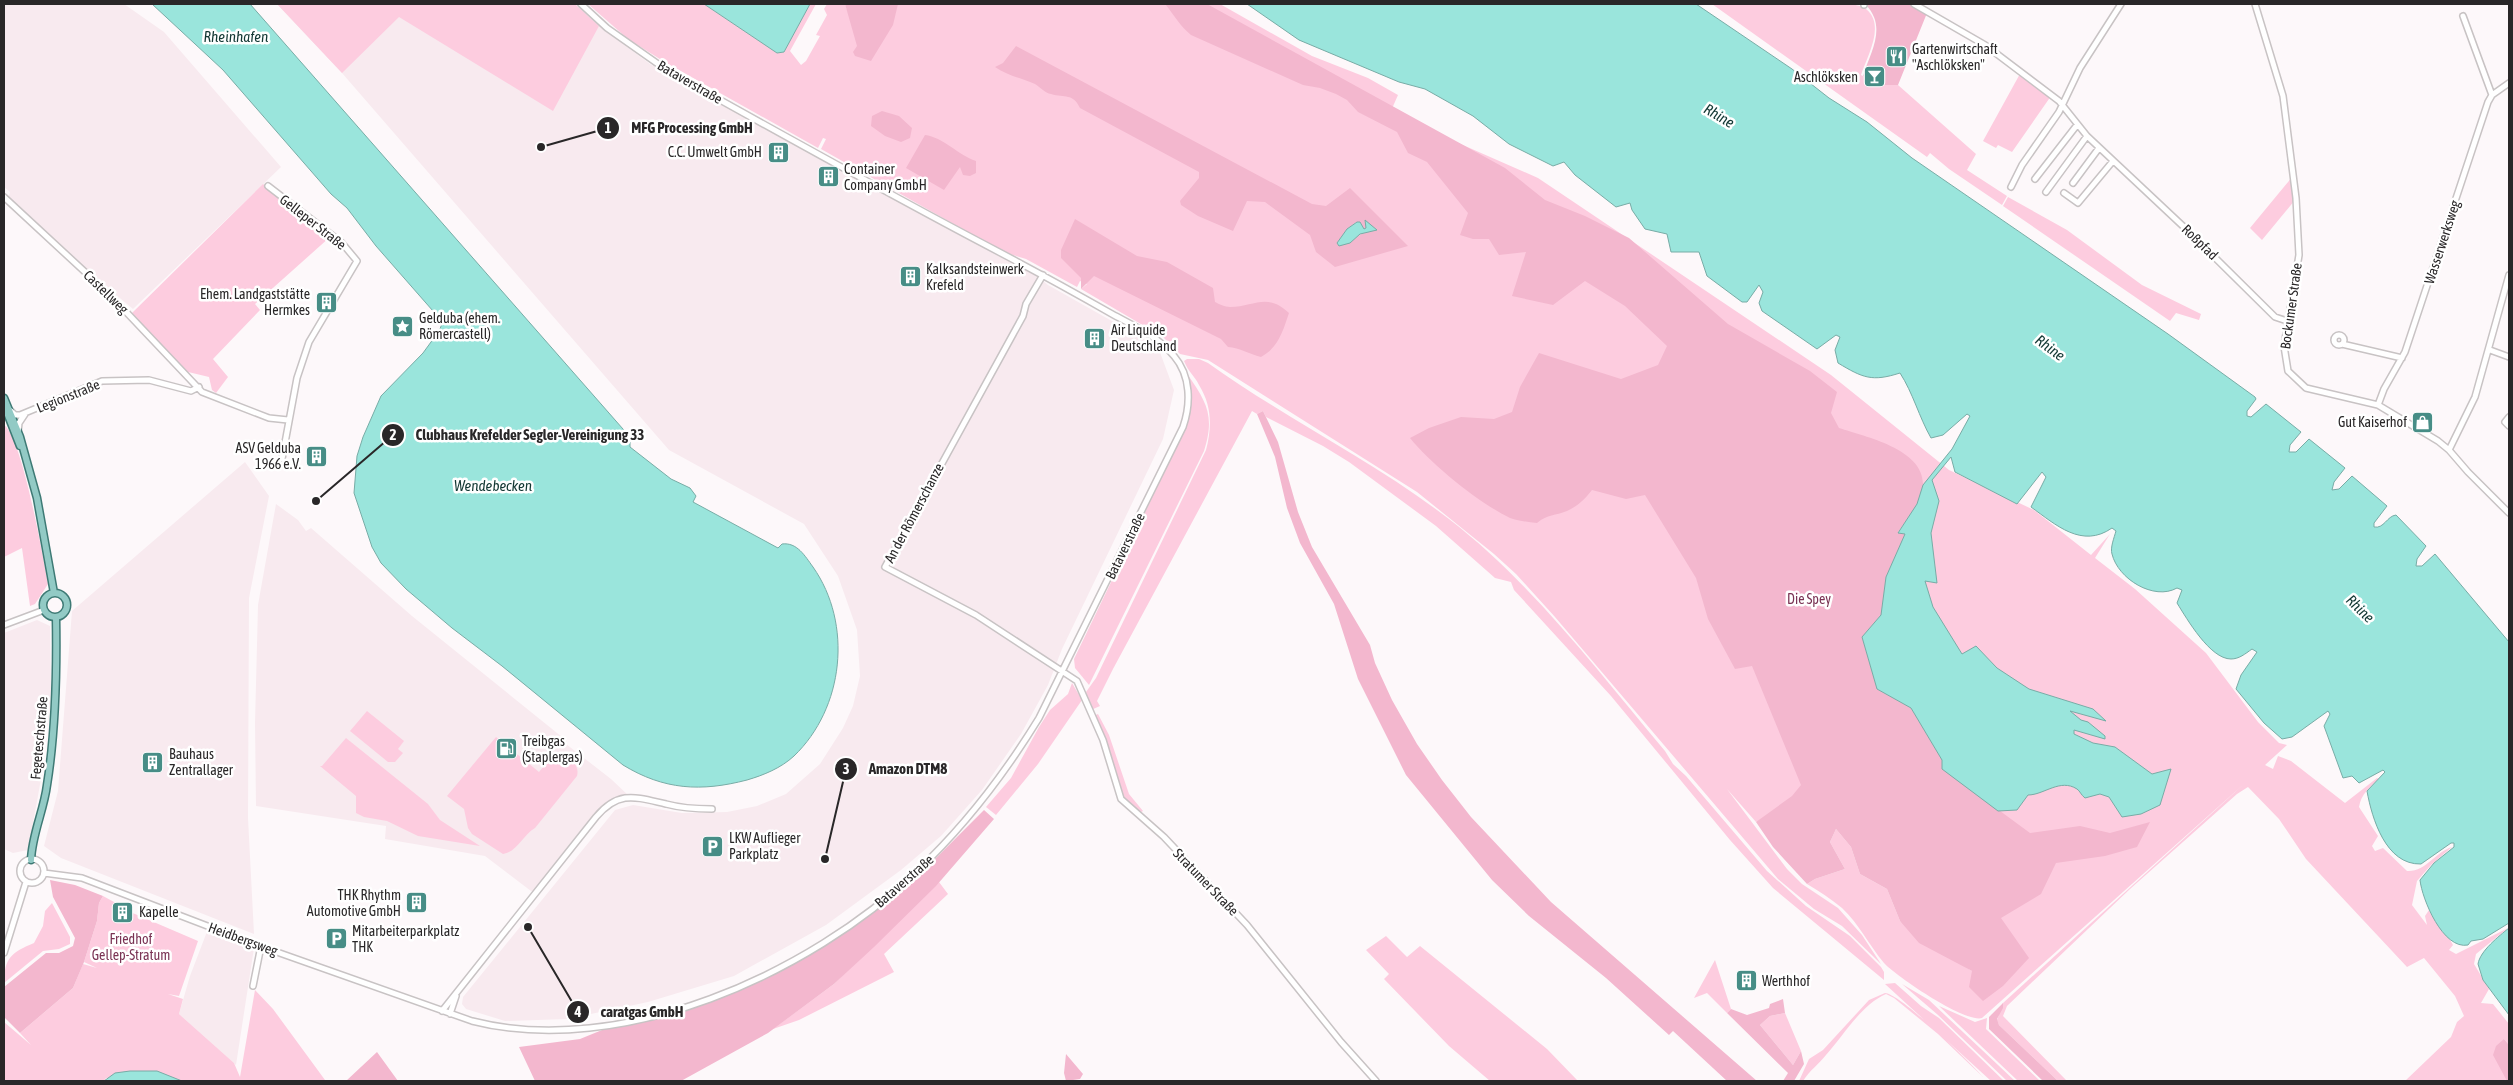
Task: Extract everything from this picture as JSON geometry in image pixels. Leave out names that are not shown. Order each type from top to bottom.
[{"type":"main road","points":[[4,398],[18,432],[40,514],[54,593]]},
{"type":"main road","points":[[4,405],[16,439],[21,447]]},
{"type":"main road","points":[[54,593],[61,595],[66,604],[62,614],[56,617],[49,615],[44,610],[45,599],[54,593]]},
{"type":"main road","name":"Fegeteschstraße","points":[[31,860],[32,843],[44,800],[49,771],[56,684],[56,617]]},
{"type":"street","name":"Bataverstraße","points":[[450,1014],[493,1027],[529,1031],[575,1030],[607,1026],[667,1012],[718,995],[771,972],[808,952],[872,909],[916,873],[967,821],[1013,760],[1039,718],[1064,672],[1183,427],[1188,404],[1188,390],[1181,366],[1164,344],[1043,275],[668,71],[605,26],[580,4]]},
{"type":"street","name":"Roßpfad","points":[[1914,4],[1985,45],[2062,104],[2077,125],[2099,148],[2279,320],[2287,321]]},
{"type":"street","points":[[2011,187],[2022,165],[2050,127],[2080,68],[2121,4]]},
{"type":"street","name":"Bockumer Straße","points":[[2255,4],[2278,75],[2291,148],[2299,255],[2297,276],[2287,321],[2284,358],[2288,371],[2298,383],[2313,391],[2378,405],[2449,450],[2509,513]]},
{"type":"street","points":[[2463,16],[2492,95]]},
{"type":"street","name":"Wasserwerksweg","points":[[2378,405],[2384,389],[2402,358],[2486,107],[2492,95],[2509,82]]},
{"type":"street","points":[[2035,179],[2077,125]]},
{"type":"street","points":[[2046,192],[2087,136]]},
{"type":"street","points":[[2073,183],[2099,148]]},
{"type":"street","points":[[2064,193],[2078,204],[2113,161]]},
{"type":"street","name":"Gelleper Straße","points":[[268,186],[342,243],[357,261],[309,342],[297,378],[288,420]]},
{"type":"street","name":"Castellweg","points":[[4,197],[112,297],[201,390]]},
{"type":"street","name":"An der Römerschanze","points":[[1043,275],[1026,304],[1023,316],[885,567],[976,615],[1064,672]]},
{"type":"street","points":[[2449,450],[2471,407],[2490,350],[2509,275]]},
{"type":"street","points":[[2342,344],[2402,358]]},
{"type":"street","points":[[2490,350],[2509,357]]},
{"type":"street","name":"Legionstraße","points":[[10,410],[15,415],[26,413],[102,381],[149,380],[191,391],[201,390],[269,418],[288,420]]},
{"type":"street","name":"Legionstraße","points":[[18,432],[19,422],[26,413]]},
{"type":"street","points":[[2509,417],[2505,422],[2509,426]]},
{"type":"street","points":[[282,459],[288,420]]},
{"type":"street","points":[[4,625],[44,610]]},
{"type":"street","name":"Stratumer Straße","points":[[1064,672],[1080,686],[1086,706],[1106,748],[1122,799],[1164,837],[1247,925],[1341,1042],[1376,1081]]},
{"type":"street","points":[[442,1011],[596,817],[611,803],[629,796],[680,807],[712,809]]},
{"type":"street","points":[[31,860],[40,863],[44,872],[38,882],[26,882],[21,876],[20,869],[24,862],[31,860]]},
{"type":"street","name":"Heidbergsweg","points":[[44,872],[82,878],[261,946],[450,1014]]},
{"type":"street","points":[[4,953],[26,882]]},
{"type":"street","points":[[253,986],[261,946]]},
{"type":"street","points":[[450,1014],[460,988]]},
{"type":"shaded area","points":[[4,4],[124,4],[164,32],[281,167],[133,309],[4,201],[4,197],[9,196],[10,192],[4,187]]},
{"type":"shaded area","points":[[277,4],[587,17],[650,64],[1037,276],[1048,285],[1158,347],[1174,390],[1163,439],[1062,649],[1048,685],[1021,734],[982,790],[941,836],[901,870],[826,925],[734,976],[648,1002],[567,1019],[505,1021],[466,1009],[462,1004],[463,997],[615,810],[633,805],[682,813],[727,812],[757,806],[786,794],[820,764],[843,728],[853,706],[860,676],[857,630],[838,576],[804,524],[669,450],[342,73]]},
{"type":"shaded area","points":[[245,462],[269,496],[249,598],[248,818],[254,934],[61,858],[44,846],[58,791],[72,611]]},
{"type":"shaded area","points":[[276,504],[298,520],[306,531],[311,528],[412,616],[567,741],[566,744],[611,779],[629,796],[611,803],[537,892],[531,891],[485,856],[385,839],[386,826],[256,806],[255,723],[258,605]]},
{"type":"shaded area","points":[[37,620],[50,626],[51,693],[44,763],[28,850],[13,853],[4,849],[4,633]]},
{"type":"shaded area","points":[[208,929],[254,948],[236,1065],[179,1014],[190,976]]},
{"type":"green space","points":[[277,4],[575,4],[599,26],[553,111],[399,17],[342,73]]},
{"type":"green space","name":"Die Spey","points":[[588,4],[704,4],[777,53],[784,52],[810,4],[816,4],[790,51],[801,65],[806,61],[820,36],[816,35],[827,15],[824,9],[827,4],[845,4],[865,59],[849,4],[1220,4],[1312,56],[1368,78],[1398,95],[1390,113],[1538,178],[1831,375],[1949,470],[2034,510],[2091,555],[2110,534],[2095,558],[2135,589],[2206,653],[2258,722],[2279,743],[2287,745],[2265,765],[2273,769],[2278,756],[2291,761],[2345,803],[2377,778],[2379,779],[2364,795],[2359,807],[2378,836],[2372,846],[2375,851],[2383,848],[2407,871],[2420,868],[2440,853],[2452,847],[2431,865],[2417,881],[2412,905],[2427,925],[2425,916],[2429,910],[2434,920],[2453,945],[2449,950],[2456,954],[2508,928],[2476,954],[2474,964],[2489,989],[2481,1003],[2493,1004],[2509,1024],[2509,1045],[2504,1039],[2507,1081],[2405,1081],[2451,1037],[2457,1022],[2464,1016],[2455,996],[2424,958],[2407,967],[2306,859],[2279,819],[2248,787],[2237,794],[2130,889],[2007,1006],[2003,1016],[2067,1081],[2058,1081],[1999,1025],[1997,1020],[2003,1003],[2245,783],[1982,1018],[1973,1018],[1961,1013],[1932,998],[1891,970],[1842,908],[1807,884],[1815,879],[1845,869],[1830,842],[1836,829],[1851,847],[1860,874],[1887,889],[1900,921],[1972,971],[1996,991],[1825,788],[1756,822],[1727,789],[1787,869],[1802,884],[1838,908],[1862,935],[1881,964],[1842,926],[1814,909],[1778,879],[1555,617],[1516,574],[1417,492],[1208,360],[1180,354],[1163,337],[1081,289],[1087,284],[1080,281],[1077,287],[1026,259],[1003,252],[821,149],[826,139],[823,138],[818,148],[663,61],[628,39]]},
{"type":"green space","points":[[845,4],[898,4],[893,25],[871,61],[855,56],[853,52],[857,46]]},
{"type":"green space","points":[[1165,4],[1207,4],[1505,168],[1545,200],[1585,216],[1629,238],[1728,324],[1810,371],[1837,392],[1831,413],[1839,428],[1892,446],[1914,462],[1921,473],[1922,491],[1914,510],[1898,532],[1906,534],[1886,577],[1881,615],[1862,637],[1877,689],[1911,708],[1942,760],[1943,769],[2030,833],[2080,826],[2110,833],[2150,822],[2137,847],[2105,856],[2056,863],[2041,894],[2001,918],[2029,958],[2003,986],[1983,1001],[1969,987],[1972,971],[1919,943],[1900,921],[1887,889],[1860,874],[1851,847],[1836,829],[1830,842],[1845,869],[1815,879],[1807,884],[1773,847],[1756,822],[1792,796],[1801,785],[1752,666],[1735,669],[1708,619],[1696,578],[1645,495],[1626,499],[1592,490],[1575,507],[1545,518],[1537,523],[1517,520],[1484,503],[1443,471],[1410,438],[1429,428],[1461,417],[1494,419],[1512,412],[1520,387],[1539,353],[1621,379],[1658,365],[1667,346],[1625,306],[1585,281],[1553,305],[1512,296],[1526,252],[1499,255],[1489,239],[1473,239],[1460,235],[1468,213],[1427,162],[1408,153],[1397,132],[1358,112],[1347,100],[1336,94],[1320,88],[1303,85],[1191,35]]},
{"type":"green space","points":[[1712,4],[1853,4],[1864,8],[1872,16],[1875,32],[1861,75],[1881,85],[1898,85],[1976,154],[1967,170],[2007,196],[2002,205],[1949,169],[1930,153],[1927,157]]},
{"type":"green space","points":[[1867,4],[1909,4],[1927,13],[1898,85],[1881,85],[1863,76],[1873,48],[1876,31],[1876,22]]},
{"type":"green space","points":[[1016,46],[1312,204],[1326,206],[1350,188],[1408,246],[1335,267],[1316,252],[1310,235],[1265,202],[1247,201],[1233,231],[1198,216],[1181,205],[1180,201],[1199,178],[1199,172],[1080,108],[1071,98],[1049,93],[1035,84],[995,67],[1003,63]],"holes":[[[1365,221],[1372,231],[1347,243],[1338,245],[1337,243],[1347,229],[1356,222],[1364,229],[1367,228]]]},
{"type":"green space","points":[[2021,72],[2051,96],[2012,152],[1998,145],[1996,148],[1983,141]]},
{"type":"green space","points":[[882,111],[899,116],[912,128],[910,138],[901,142],[885,136],[871,126],[872,116]]},
{"type":"green space","points":[[925,135],[938,139],[976,161],[976,173],[970,176],[963,175],[960,167],[944,190],[906,168]]},
{"type":"green space","points":[[2293,176],[2295,200],[2262,240],[2250,228]]},
{"type":"green space","points":[[263,184],[330,237],[255,304],[260,310],[213,359],[228,377],[216,393],[212,390],[209,377],[184,371],[132,313]]},
{"type":"green space","points":[[2008,197],[2067,230],[2142,285],[2201,314],[2199,320],[2176,313],[2170,321],[2003,206]]},
{"type":"green space","points":[[1075,219],[1137,256],[1167,262],[1213,288],[1215,302],[1230,307],[1267,302],[1281,307],[1289,313],[1276,344],[1261,357],[1228,347],[1221,339],[1094,276],[1081,289],[1081,278],[1061,258],[1061,250]]},
{"type":"green space","points":[[1187,359],[1199,359],[1208,363],[1268,403],[1359,458],[1420,498],[1480,544],[1509,571],[1563,629],[1665,751],[1673,764],[1686,776],[1767,871],[1806,906],[1850,936],[1881,967],[1884,972],[1884,980],[1773,888],[1730,840],[1611,696],[1514,590],[1511,582],[1495,578],[1436,526],[1349,462],[1323,446],[1266,417],[1263,411],[1257,414],[1252,411],[1113,669],[1097,701],[1100,706],[1091,710],[1086,692],[1096,678],[1206,450],[1210,425],[1209,409],[1203,393],[1184,361]]},
{"type":"green space","points":[[1188,375],[1204,402],[1209,419],[1204,451],[1089,685],[1075,668],[1074,659],[1184,431],[1191,402]]},
{"type":"green space","points":[[1263,411],[1278,442],[1298,512],[1312,547],[1370,645],[1375,663],[1392,700],[1417,744],[1442,780],[1471,817],[1551,902],[1757,1081],[1727,1081],[1673,1031],[1669,1035],[1606,978],[1529,916],[1492,880],[1406,775],[1358,679],[1334,604],[1300,543],[1287,508],[1275,457],[1257,414]]},
{"type":"green space","points":[[4,425],[11,434],[25,473],[48,584],[35,604],[30,606],[22,548],[4,557]]},
{"type":"green space","points":[[1072,683],[1082,700],[1038,764],[996,815],[986,807],[1011,778],[1039,727],[1050,710],[1068,694]]},
{"type":"green space","points":[[367,711],[404,741],[398,749],[403,753],[395,762],[388,762],[350,731]]},
{"type":"green space","points":[[1098,714],[1109,735],[1129,794],[1143,811],[1139,813],[1123,796],[1093,716]]},
{"type":"green space","points":[[496,737],[539,772],[553,755],[561,753],[574,762],[578,772],[577,776],[535,828],[516,847],[503,854],[472,834],[468,828],[464,809],[447,796]]},
{"type":"green space","points":[[346,738],[428,804],[440,820],[480,846],[418,836],[387,821],[364,817],[356,813],[356,796],[320,766]]},
{"type":"green space","points":[[984,810],[994,819],[936,886],[834,984],[768,1033],[681,1081],[535,1081],[519,1047],[580,1039],[607,1028],[640,1021],[719,997],[774,974],[808,956],[873,913],[921,873]]},
{"type":"green space","points":[[50,880],[75,885],[103,896],[99,903],[97,921],[84,962],[73,988],[20,1033],[4,1017],[4,987],[46,953],[59,953],[73,946],[75,938],[53,897]]},
{"type":"green space","points":[[939,882],[948,894],[884,954],[894,972],[799,1020],[773,1029],[834,984]]},
{"type":"green space","name":"Friedhof Gellep-Stratum","points":[[103,896],[125,908],[120,908],[119,912],[121,915],[126,915],[128,911],[198,941],[179,996],[168,994],[183,999],[179,1014],[234,1063],[240,1077],[255,990],[273,1009],[325,1080],[182,1081],[171,1077],[106,1078],[104,1081],[4,1081],[4,1022],[31,1045],[20,1033],[73,988],[83,964],[97,968],[84,962],[97,921],[99,903]]},
{"type":"green space","points":[[52,903],[70,937],[70,944],[59,949],[43,951],[4,983],[4,974],[11,957],[34,943],[43,926],[45,911]]},
{"type":"green space","points":[[1386,936],[1407,957],[1420,946],[1547,1049],[1578,1081],[1490,1081],[1449,1046],[1384,979],[1389,974],[1366,950]]},
{"type":"green space","points":[[1715,960],[1731,1009],[1727,1013],[1707,993],[1694,998]]},
{"type":"green space","points":[[1895,983],[1921,1006],[1939,1018],[2004,1081],[1991,1081],[1885,984]]},
{"type":"green space","points":[[1902,984],[1929,1000],[2015,1081],[2007,1081],[1938,1015]]},
{"type":"green space","points":[[1885,993],[1893,996],[1920,1016],[1983,1077],[1938,1034],[1894,998],[1886,994],[1869,1005],[1853,1021],[1823,1059],[1803,1081],[1799,1081],[1809,1059],[1823,1050],[1869,1000]]},
{"type":"green space","points":[[1783,999],[1785,1013],[1770,1016],[1760,1025],[1793,1065],[1801,1051],[1804,1064],[1794,1081],[1783,1081],[1788,1073],[1727,1013],[1731,1009],[1747,1015],[1769,1008],[1770,1004]]},
{"type":"green space","points":[[2003,1003],[2003,1008],[1997,1019],[1999,1025],[2058,1081],[2043,1081],[1989,1029],[1989,1017]]},
{"type":"green space","points":[[1939,1006],[1975,1022],[1987,1018],[1986,1029],[2040,1081],[2018,1081]]},
{"type":"green space","points":[[1785,1013],[1801,1051],[1793,1065],[1760,1025],[1770,1016]]},
{"type":"green space","points":[[2504,1039],[2509,1045],[2509,1081],[2507,1081],[2493,1055],[2496,1046]]},
{"type":"green space","points":[[377,1052],[398,1081],[346,1081]]},
{"type":"green space","points":[[1066,1054],[1083,1074],[1080,1079],[1066,1081],[1064,1073]]},
{"type":"water","name":"Wendebecken","points":[[152,4],[250,4],[630,437],[630,447],[671,479],[690,488],[696,496],[693,502],[778,548],[782,544],[792,545],[804,554],[826,590],[834,614],[838,639],[837,665],[833,690],[824,714],[811,736],[794,756],[778,768],[760,776],[714,786],[698,787],[668,784],[638,773],[623,765],[502,666],[452,628],[406,589],[381,563],[372,547],[354,493],[357,456],[381,396],[423,353],[439,331],[442,324],[440,319],[376,246],[347,208],[331,194],[223,70]]},
{"type":"water","points":[[704,4],[810,4],[784,52],[777,53]]},
{"type":"water","name":"Rhine","points":[[1247,4],[1696,4],[1792,69],[1829,98],[1867,122],[1912,158],[2168,334],[2255,397],[2256,399],[2247,411],[2247,416],[2251,417],[2266,404],[2301,432],[2290,445],[2289,452],[2296,452],[2309,439],[2345,468],[2334,482],[2332,490],[2339,489],[2352,476],[2387,506],[2374,523],[2374,527],[2380,526],[2396,515],[2426,546],[2417,559],[2416,566],[2422,566],[2435,554],[2509,642],[2509,923],[2483,939],[2471,941],[2468,945],[2450,940],[2435,922],[2429,910],[2420,880],[2434,863],[2454,847],[2454,843],[2451,843],[2421,864],[2409,862],[2398,857],[2390,849],[2377,827],[2367,791],[2385,772],[2383,770],[2359,783],[2352,776],[2343,778],[2324,726],[2330,714],[2328,711],[2292,737],[2282,739],[2264,723],[2236,689],[2241,675],[2257,652],[2252,649],[2242,656],[2231,659],[2215,653],[2200,637],[2177,603],[2182,590],[2177,588],[2158,592],[2148,590],[2121,572],[2112,554],[2116,531],[2112,528],[2101,534],[2080,535],[2060,527],[2031,507],[2046,477],[2042,472],[2017,504],[1955,472],[1951,457],[1932,480],[1939,501],[1931,533],[1937,583],[1925,581],[1933,607],[1962,654],[1976,646],[1997,668],[2029,689],[2093,709],[2106,721],[2070,711],[2081,720],[2088,722],[2105,736],[2105,739],[2074,730],[2074,734],[2093,743],[2115,747],[2152,774],[2171,769],[2160,805],[2141,814],[2122,817],[2109,797],[2100,794],[2085,798],[2077,789],[2064,785],[2028,795],[2017,810],[1998,811],[1942,769],[1942,760],[1911,708],[1877,689],[1862,637],[1881,615],[1886,577],[1905,534],[1898,533],[1917,504],[1923,485],[1952,449],[1970,416],[1967,414],[1943,435],[1931,438],[1900,373],[1875,378],[1868,377],[1838,363],[1835,350],[1840,337],[1836,335],[1817,349],[1762,311],[1759,303],[1763,292],[1759,285],[1747,302],[1742,302],[1707,276],[1699,252],[1671,252],[1667,234],[1645,229],[1632,210],[1630,203],[1616,207],[1575,175],[1564,162],[1553,166],[1509,144],[1473,116],[1425,89],[1399,82],[1299,40]]},
{"type":"water","points":[[1365,220],[1377,230],[1360,234],[1350,243],[1339,246],[1337,243],[1347,229],[1357,222],[1360,222],[1364,229],[1366,228]]},
{"type":"water","points":[[2509,928],[2509,1015],[2483,980],[2478,964],[2486,949]]},
{"type":"water","points":[[157,1071],[182,1081],[104,1081],[115,1073]]},
{"type":"place","name":"Gartenwirtschaft \"Aschlöksken\"","points":[[1896,57]]},
{"type":"place","name":"Aschlöksken","points":[[1874,77]]},
{"type":"place","name":"MFG Processing GmbH","points":[[541,147]]},
{"type":"place","name":"C.C. Umwelt GmbH","points":[[778,152]]},
{"type":"place","name":"Container Company GmbH","points":[[828,177]]},
{"type":"place","name":"Kalksandsteinwerk Krefeld","points":[[910,277]]},
{"type":"place","name":"Ehem. Landgaststätte Hermkes","points":[[326,302]]},
{"type":"place","name":"Gelduba (ehem. Römercastell)","points":[[403,326]]},
{"type":"place","name":"Air Liquide Deutschland","points":[[1095,338]]},
{"type":"place","name":"Gut Kaiserhof","points":[[2423,422]]},
{"type":"place","name":"ASV Gelduba 1966 e.V.","points":[[317,456]]},
{"type":"place","name":"Clubhaus Krefelder Segler-Vereinigung 33","points":[[316,501]]},
{"type":"place","name":"Treibgas (Staplergas)","points":[[506,749]]},
{"type":"place","name":"Bauhaus Zentrallager","points":[[153,762]]},
{"type":"place","name":"LKW Auflieger Parkplatz","points":[[713,846]]},
{"type":"place","name":"Amazon DTM8","points":[[825,859]]},
{"type":"place","name":"THK Rhythm Automotive GmbH","points":[[417,903]]},
{"type":"place","name":"Kapelle","points":[[123,912]]},
{"type":"place","name":"caratgas GmbH","points":[[528,927]]},
{"type":"place","name":"Mitarbeiterparkplatz THK","points":[[336,939]]},
{"type":"place","name":"Werthhof","points":[[1746,981]]},
{"type":"water label","name":"Rheinhafen","points":[[236,37]]}]
